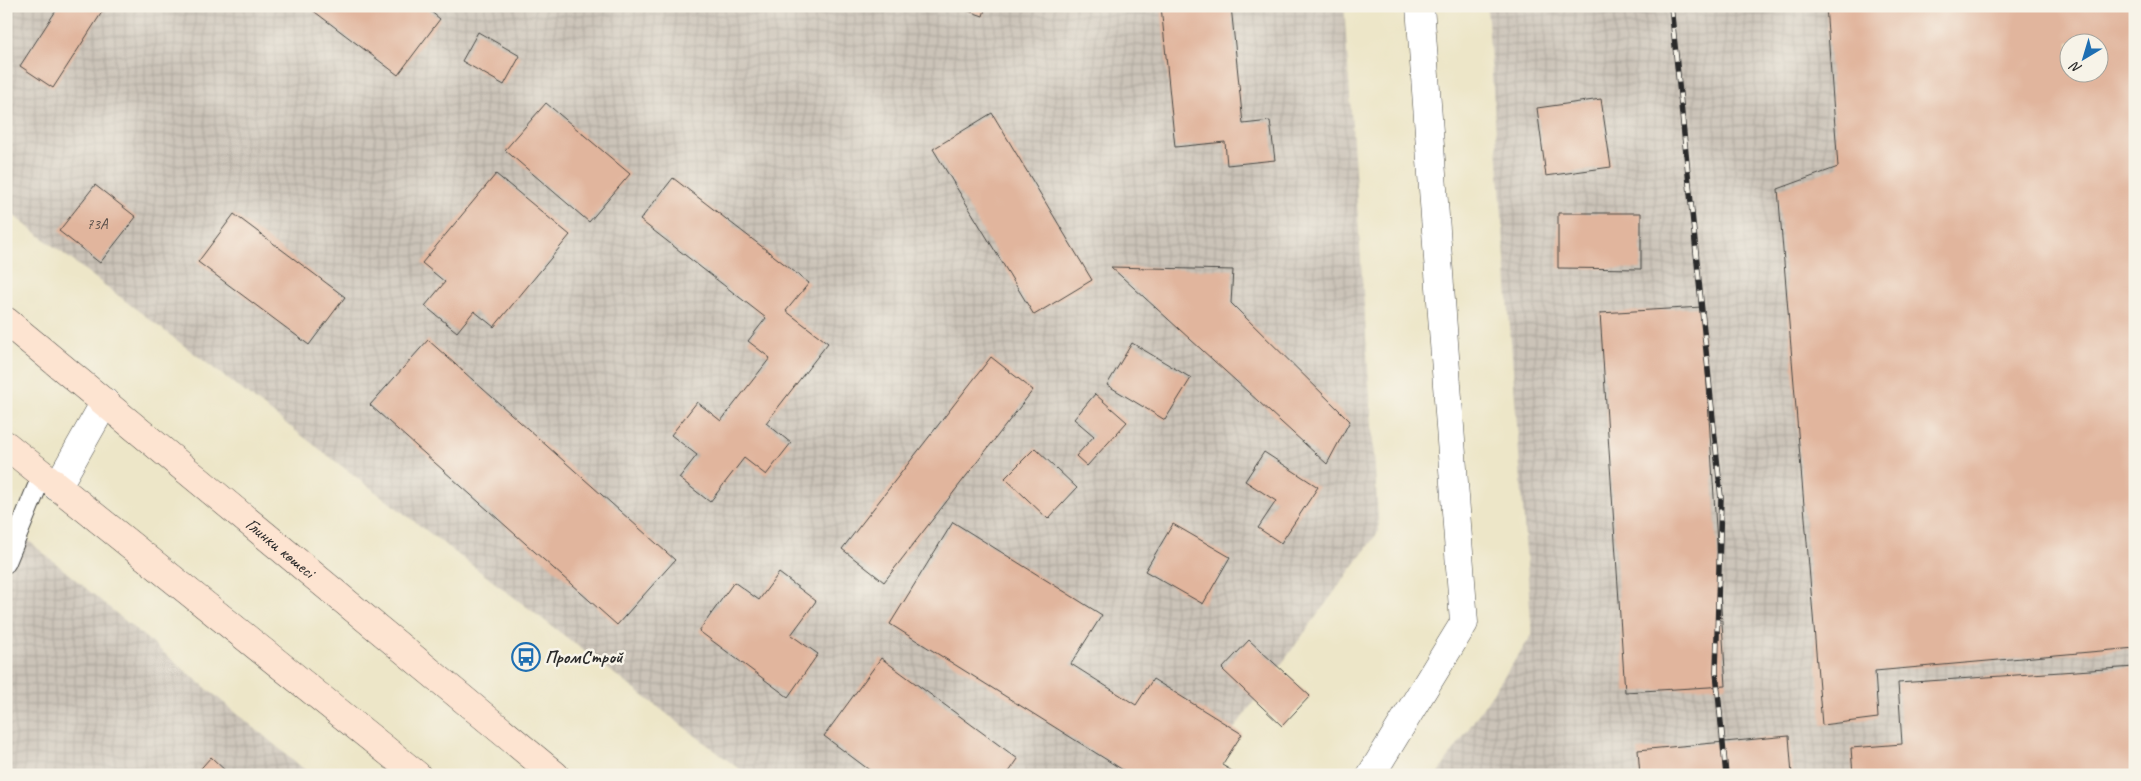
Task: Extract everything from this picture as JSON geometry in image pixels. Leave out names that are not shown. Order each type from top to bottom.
[{"type":"main road","name":"Глинки көшесі","points":[[6,321],[555,775]]},
{"type":"main road","points":[[6,445],[418,775]]},
{"type":"street","points":[[1372,775],[1464,623],[1420,6]]},
{"type":"street","points":[[50,481],[105,402]]},
{"type":"lane","points":[[6,563],[50,481]]},
{"type":"shaded area","points":[[6,6],[1344,6],[1379,531],[1200,775],[747,775],[6,210]]},
{"type":"shaded area","points":[[1487,6],[2135,6],[2135,775],[1437,775],[1532,635]]},
{"type":"shaded area","points":[[6,522],[311,775],[6,775]]},
{"type":"building","points":[[59,6],[106,6],[53,88],[20,66]]},
{"type":"building","points":[[307,6],[424,6],[440,19],[398,75]]},
{"type":"building","points":[[954,6],[986,6],[983,16]]},
{"type":"building","points":[[1161,6],[1231,6],[1243,124],[1270,121],[1275,160],[1227,165],[1225,142],[1175,147]]},
{"type":"building","points":[[1826,6],[2135,6],[2135,648],[1875,671],[1878,718],[1822,725],[1778,189],[1838,167]]},
{"type":"building","points":[[478,32],[520,56],[504,85],[462,61]]},
{"type":"building","points":[[1601,99],[1611,167],[1546,176],[1537,108]]},
{"type":"building","points":[[546,103],[630,174],[589,222],[505,150]]},
{"type":"building","points":[[992,113],[1092,280],[1034,315],[933,149]]},
{"type":"building","points":[[496,174],[570,235],[494,327],[474,311],[457,332],[425,306],[445,282],[422,263]]},
{"type":"building","points":[[673,178],[809,283],[786,311],[828,343],[766,423],[791,443],[766,475],[744,458],[710,502],[679,478],[697,455],[671,435],[697,402],[721,421],[770,358],[748,341],[766,318],[640,220]]},
{"type":"building","points":[[95,185],[136,217],[100,263],[59,231]]},
{"type":"building","points":[[1558,213],[1641,213],[1641,269],[1558,268]]},
{"type":"building","points":[[234,214],[345,297],[309,345],[198,262]]},
{"type":"building","points":[[1111,267],[1233,270],[1231,303],[1350,421],[1327,464]]},
{"type":"building","points":[[1702,307],[1726,686],[1625,692],[1600,313]]},
{"type":"building","points":[[428,340],[675,560],[617,625],[370,405]]},
{"type":"building","points":[[1132,343],[1191,378],[1165,420],[1107,385]]},
{"type":"building","points":[[991,357],[1033,390],[884,582],[842,549]]},
{"type":"building","points":[[1095,394],[1127,422],[1087,466],[1076,456],[1094,436],[1074,419]]},
{"type":"building","points":[[1035,448],[1077,488],[1048,519],[1005,478]]},
{"type":"building","points":[[1264,452],[1318,487],[1281,543],[1258,528],[1276,501],[1245,481]]},
{"type":"building","points":[[953,522],[1102,615],[1071,664],[1136,705],[1153,679],[1242,734],[1222,765],[1239,775],[1131,775],[890,624]]},
{"type":"building","points":[[1173,524],[1230,557],[1203,604],[1145,571]]},
{"type":"building","points":[[779,573],[816,601],[791,635],[818,654],[788,697],[699,631],[734,582],[759,600]]},
{"type":"building","points":[[1249,640],[1310,696],[1282,726],[1222,669]]},
{"type":"building","points":[[881,658],[1018,759],[1007,775],[876,775],[824,736]]},
{"type":"building","points":[[2135,667],[2135,775],[1853,775],[1851,748],[1902,744],[1898,683]]},
{"type":"building","points":[[1789,736],[1792,775],[1640,775],[1638,750]]},
{"type":"building","points":[[211,757],[230,775],[195,775]]},
{"type":"railway","points":[[1671,6],[1721,498],[1716,672],[1726,775]]},
{"type":"place","name":"ПромСтрой","points":[[526,657]]}]
